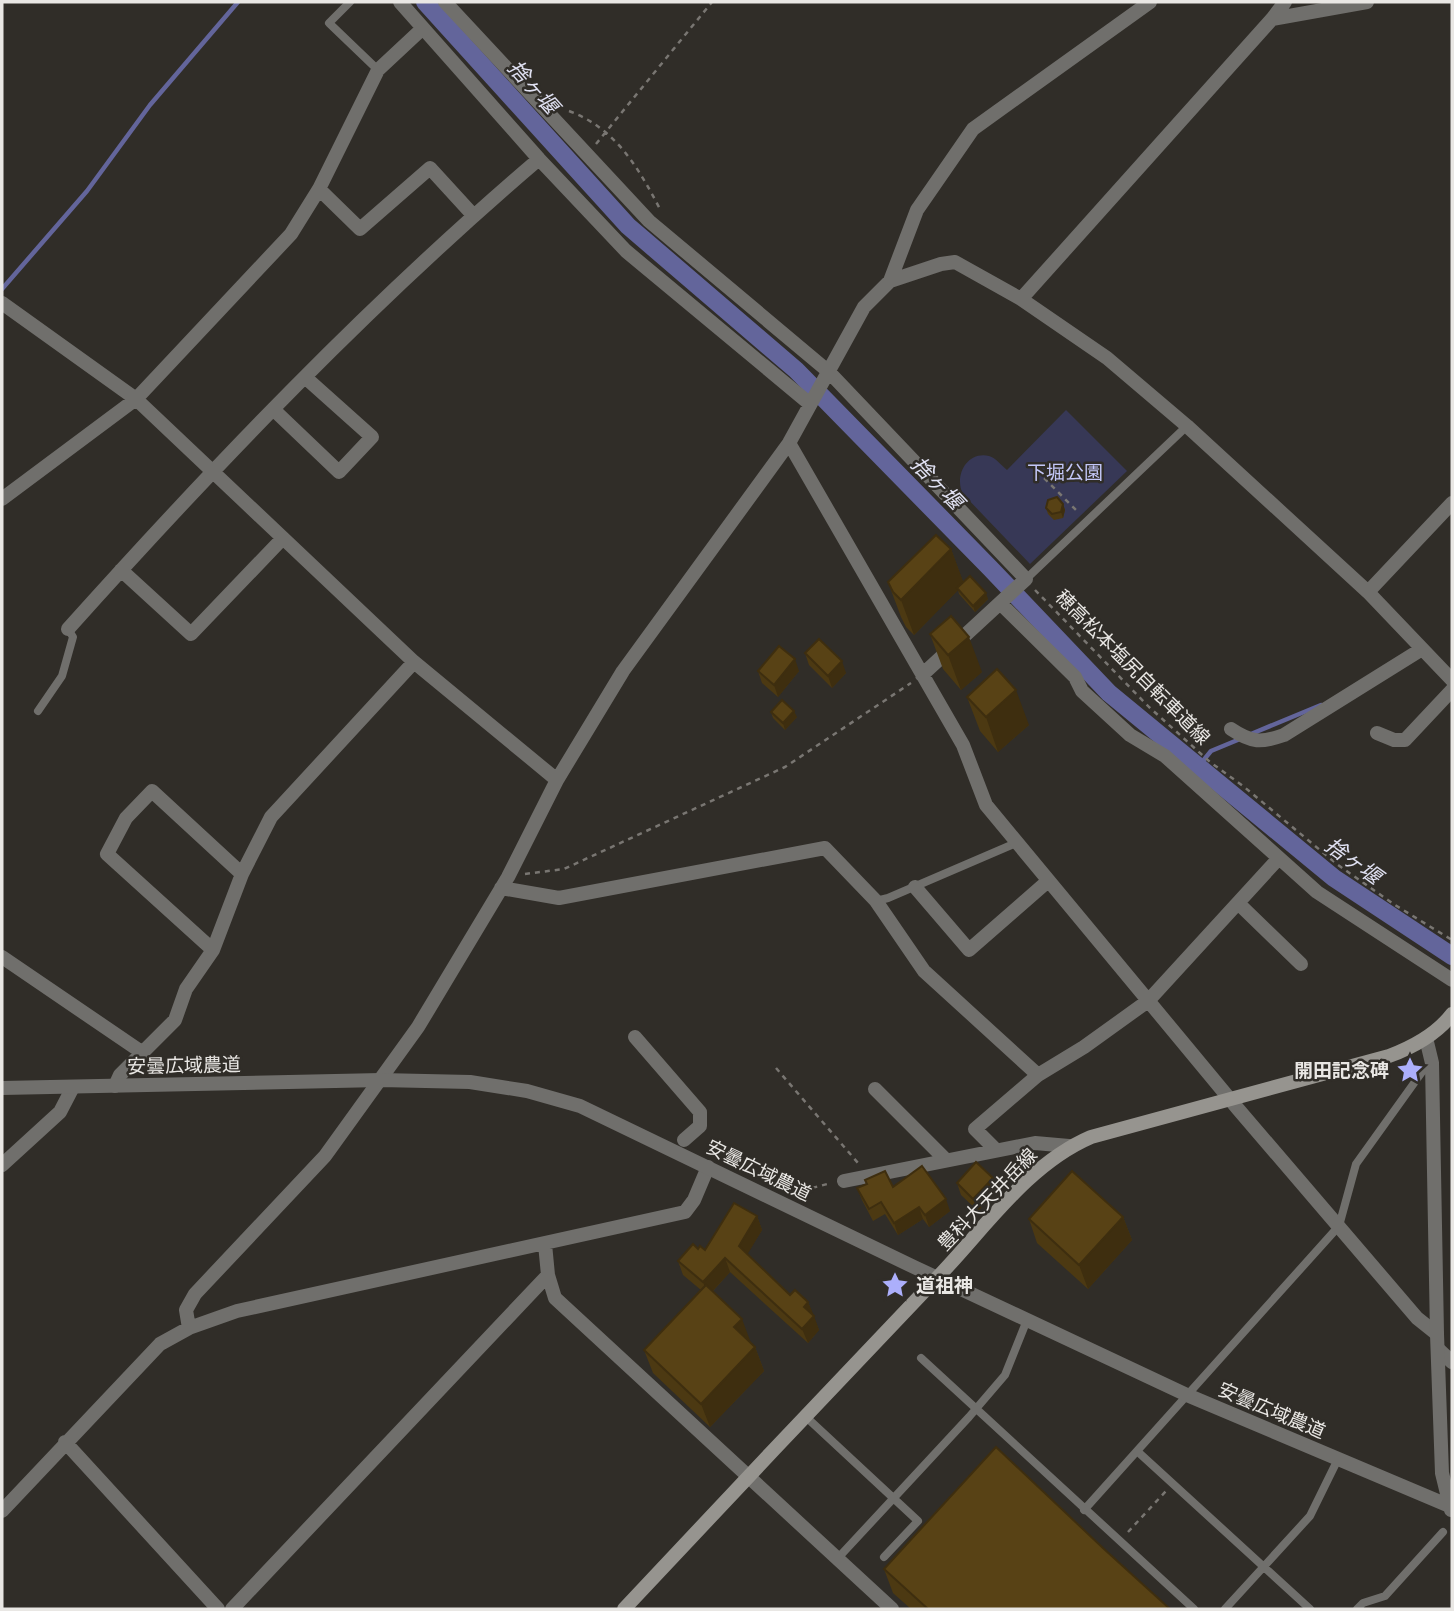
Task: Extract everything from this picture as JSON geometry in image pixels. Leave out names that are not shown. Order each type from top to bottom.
[{"type":"main road","name":"豊科大天井岳線","points":[[624,1609],[1003,1205],[1043,1166],[1069,1146],[1091,1137],[1407,1050],[1444,1025],[1452,1014]]},
{"type":"street","points":[[400,2],[539,159],[626,251],[811,402]]},
{"type":"street","points":[[445,2],[649,221],[827,376],[1027,583],[1000,603],[922,675]]},
{"type":"street","points":[[189,1328],[186,1310],[195,1294],[325,1156],[418,1027],[505,883],[557,780],[623,671],[789,443],[864,307],[890,281],[917,210],[973,129],[1150,2]]},
{"type":"street","points":[[1021,299],[1285,2]]},
{"type":"street","points":[[1272,19],[1367,2]]},
{"type":"street","points":[[2,499],[136,399],[291,234],[319,189],[378,70],[423,29]]},
{"type":"street","points":[[68,629],[213,471],[410,273],[539,159]]},
{"type":"street","points":[[319,189],[360,229],[430,168],[473,215]]},
{"type":"street","points":[[890,281],[955,262],[1021,299],[1107,358],[1187,426],[1368,592],[1452,680]]},
{"type":"street","points":[[2,303],[136,399],[414,662],[557,780]]},
{"type":"street","points":[[274,410],[339,472],[372,437],[306,378]]},
{"type":"street","points":[[789,443],[963,745],[986,805],[1230,1099],[1418,1318],[1437,1334]]},
{"type":"street","points":[[1368,592],[1452,503]]},
{"type":"street","points":[[121,570],[191,634],[283,538]]},
{"type":"street","points":[[1000,603],[1075,677],[1082,691],[1130,735],[1165,756],[1317,892],[1452,980]]},
{"type":"street","points":[[1231,729],[1247,740],[1267,741],[1284,735],[1422,649]]},
{"type":"street","points":[[115,1086],[120,1075],[175,1020],[187,989],[213,950],[242,874],[271,817],[414,662]]},
{"type":"street","points":[[1377,733],[1394,740],[1405,740],[1452,690]]},
{"type":"street","points":[[213,950],[107,854],[126,818],[152,791],[242,874]]},
{"type":"street","points":[[505,883],[559,898],[825,848],[876,901],[924,971],[1038,1075]]},
{"type":"street","points":[[996,1150],[975,1129],[1038,1075],[1084,1047],[1148,1001],[1278,859]]},
{"type":"street","points":[[915,887],[969,950],[1048,881]]},
{"type":"street","points":[[1238,903],[1301,964]]},
{"type":"street","points":[[2,957],[142,1053]]},
{"type":"street","points":[[635,1037],[700,1112],[699,1126],[684,1140]]},
{"type":"street","points":[[1426,1038],[1432,1063],[1437,1334],[1443,1473],[1451,1509]]},
{"type":"street","name":"安曇広域農道","points":[[2,1088],[381,1080],[470,1082],[527,1091],[580,1106],[1187,1395],[1451,1509]]},
{"type":"street","points":[[2,1165],[60,1112],[73,1087]]},
{"type":"street","points":[[875,1088],[946,1160]]},
{"type":"street","points":[[845,1181],[1035,1143],[1069,1146]]},
{"type":"street","points":[[4,1504],[160,1344],[189,1328],[251,1308],[685,1212],[694,1200],[708,1167]]},
{"type":"street","points":[[545,1244],[548,1275],[555,1298],[892,1609]]},
{"type":"street","points":[[232,1609],[548,1275]]},
{"type":"street","points":[[1438,1349],[1452,1362]]},
{"type":"street","points":[[65,1442],[218,1609]]},
{"type":"lane","points":[[350,2],[329,23],[378,70]]},
{"type":"lane","points":[[1027,583],[1086,520],[1187,426]]},
{"type":"lane","points":[[38,711],[62,676],[73,637],[68,629]]},
{"type":"lane","points":[[876,901],[1016,843]]},
{"type":"lane","points":[[1084,1510],[1339,1226],[1356,1164],[1422,1072],[1432,1063]]},
{"type":"lane","points":[[838,1558],[1005,1376],[1027,1320]]},
{"type":"lane","points":[[921,1358],[1194,1609]]},
{"type":"lane","points":[[805,1416],[918,1521],[884,1557]]},
{"type":"lane","points":[[1137,1451],[1310,1609]]},
{"type":"lane","points":[[1225,1609],[1310,1516],[1338,1459]]},
{"type":"lane","points":[[1357,1609],[1363,1603],[1385,1596],[1443,1532]]},
{"type":"path","points":[[587,154],[712,2]]},
{"type":"path","points":[[565,110],[580,115],[606,133],[641,172],[667,220]]},
{"type":"path","points":[[1037,471],[1086,520]]},
{"type":"path","name":"穂高松本塩尻自転車道線","points":[[1027,583],[1149,707],[1210,762],[1338,865],[1452,940]]},
{"type":"path","points":[[505,883],[564,869],[785,767],[922,675]]},
{"type":"path","points":[[776,1068],[869,1176]]},
{"type":"path","points":[[793,1193],[845,1181]]},
{"type":"path","points":[[1127,1534],[1166,1491]]},
{"type":"green space","name":"下堀公園","points":[[1066,410],[1127,471],[1030,564],[963,494],[961,473],[968,461],[981,456],[992,457],[1007,470]]},
{"type":"building","points":[[1057,497],[1063,504],[1061,512],[1052,514],[1046,508],[1048,500]]},
{"type":"building","points":[[936,535],[951,549],[901,600],[888,582]]},
{"type":"building","points":[[970,576],[986,593],[973,606],[957,588]]},
{"type":"building","points":[[951,616],[969,637],[948,655],[930,634]]},
{"type":"building","points":[[819,639],[842,661],[828,676],[805,653]]},
{"type":"building","points":[[779,646],[795,659],[774,685],[758,671]]},
{"type":"building","points":[[997,669],[1016,690],[986,717],[967,697]]},
{"type":"building","points":[[782,700],[794,711],[783,723],[771,712]]},
{"type":"building","points":[[976,1162],[993,1178],[973,1199],[957,1183]]},
{"type":"building","points":[[922,1166],[946,1199],[925,1215],[919,1207],[894,1223],[881,1202],[869,1209],[857,1188],[867,1184],[865,1180],[885,1171],[893,1187]]},
{"type":"building","points":[[1072,1171],[1123,1217],[1079,1265],[1029,1219]]},
{"type":"building","points":[[734,1203],[757,1216],[739,1246],[790,1295],[795,1290],[808,1302],[804,1307],[814,1316],[802,1329],[725,1258],[703,1282],[678,1261],[693,1244],[698,1249],[700,1246],[705,1250]]},
{"type":"building","points":[[706,1285],[742,1319],[734,1327],[755,1347],[701,1404],[644,1350]]},
{"type":"building","points":[[996,1447],[1170,1609],[928,1609],[884,1569]]},
{"type":"waterway","points":[[2,289],[87,191],[150,105],[238,2]]},
{"type":"waterway","name":"捨ヶ堰","points":[[425,2],[628,226],[796,370],[1109,693],[1334,878],[1452,956]]},
{"type":"waterway","points":[[1251,734],[1321,705]]},
{"type":"waterway","points":[[1198,767],[1211,751],[1240,739]]},
{"type":"place","name":"開田記念碑","points":[[1410,1070]]},
{"type":"place","name":"道祖神","points":[[895,1285]]}]
